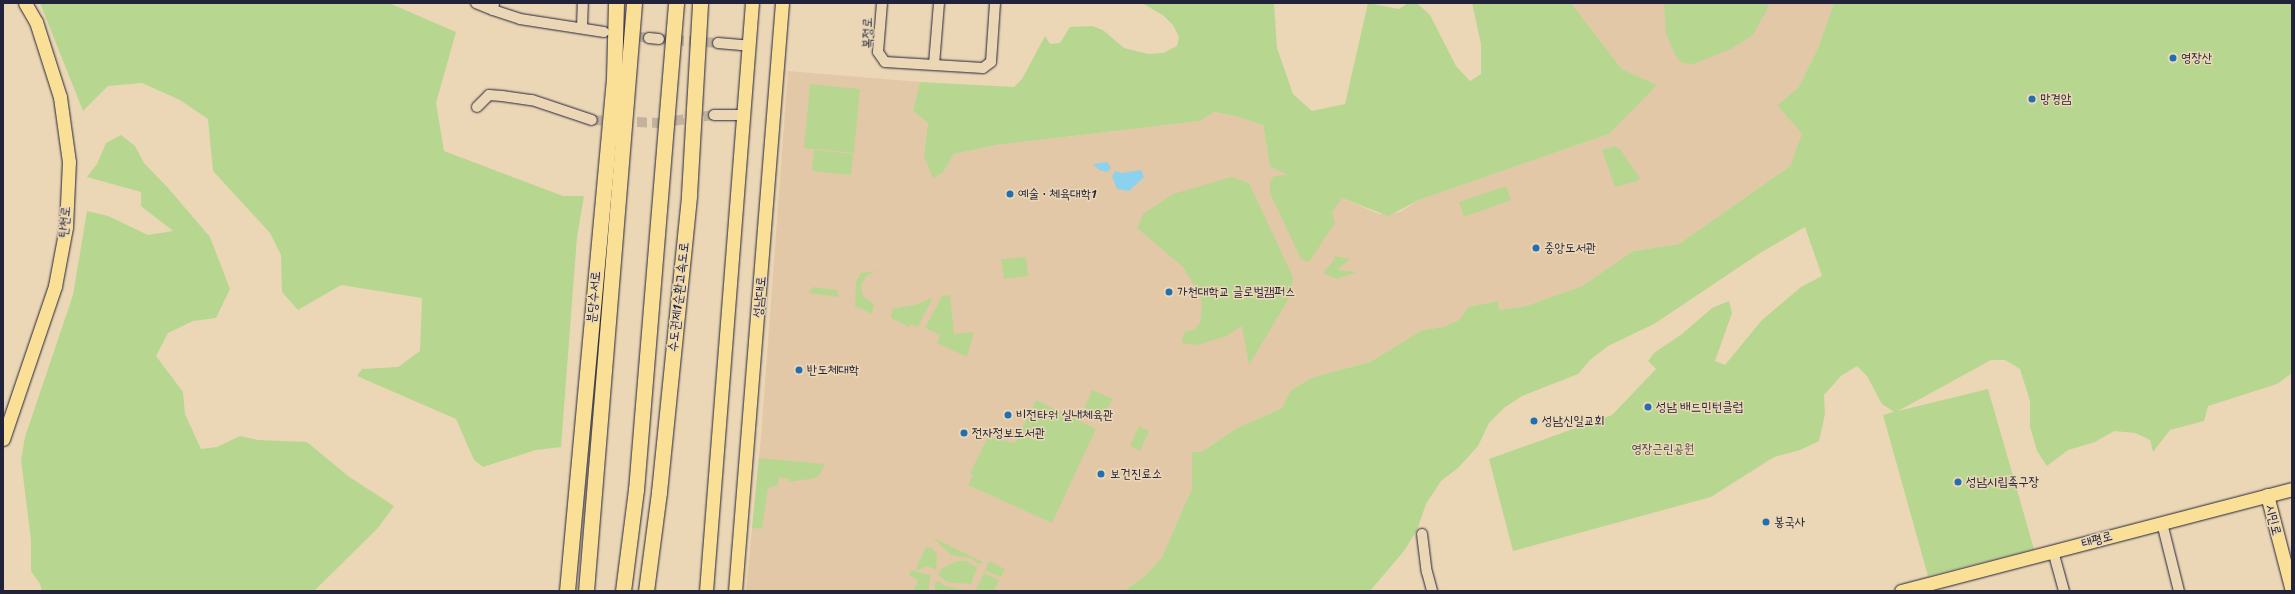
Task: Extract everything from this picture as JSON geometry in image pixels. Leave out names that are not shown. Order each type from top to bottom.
[{"type":"highway","name":"분당수서로","points":[[567,591],[614,79],[616,3]]},
{"type":"highway","name":"분당수서로","points":[[586,591],[634,3]]},
{"type":"highway","name":"수도권제1순환고속도로","points":[[623,591],[637,482],[676,3]]},
{"type":"highway","name":"수도권제1순환고속도로","points":[[646,591],[659,492],[689,195],[700,3]]},
{"type":"main road","name":"탄천로","points":[[3,438],[55,286],[66,220],[69,162],[60,98],[36,22],[25,3]]},
{"type":"main road","points":[[706,591],[750,46],[752,3]]},
{"type":"main road","name":"성남대로","points":[[735,591],[782,3]]},
{"type":"main road","name":"태평로","points":[[1901,591],[1936,587],[2052,551],[2292,489]]},
{"type":"main road","name":"시민로","points":[[2267,495],[2292,591]]},
{"type":"street","points":[[476,3],[493,6],[520,19],[582,27],[604,32]]},
{"type":"street","points":[[582,27],[583,3]]},
{"type":"street","name":"복정로","points":[[882,3],[878,52],[885,62],[934,64]]},
{"type":"street","points":[[939,3],[934,64],[982,68],[991,62],[995,3]]},
{"type":"street","points":[[718,43],[750,46]]},
{"type":"street","points":[[477,107],[489,95],[502,96],[532,100],[592,120]]},
{"type":"street","points":[[714,115],[744,115]]},
{"type":"street","points":[[2162,523],[2179,591]]},
{"type":"street","points":[[1422,534],[1427,572],[1432,591]]},
{"type":"street","points":[[2052,551],[2064,591]]},
{"type":"shaded area","name":"가천대학교 글로벌캠퍼스","points":[[1571,3],[1834,3],[1818,48],[1798,88],[1777,105],[1803,134],[1790,166],[1679,244],[1633,251],[1582,286],[1526,306],[1499,310],[1498,301],[1468,307],[1459,320],[1443,327],[1422,330],[1370,362],[1313,377],[1290,391],[1282,408],[1235,429],[1203,451],[1192,452],[1192,488],[1162,557],[1147,574],[1124,591],[746,591],[761,437],[788,71],[920,82],[913,111],[928,123],[924,155],[944,171],[954,154],[996,145],[1200,121],[1214,112],[1239,117],[1263,125],[1270,167],[1379,214],[1400,212],[1419,200],[1609,134],[1656,85],[1622,69]]},
{"type":"green space","points":[[40,3],[389,3],[456,32],[436,103],[444,151],[563,196],[584,196],[577,237],[561,447],[536,450],[483,467],[474,460],[456,419],[357,376],[362,369],[398,367],[420,351],[422,298],[341,285],[298,310],[282,292],[281,255],[270,233],[213,171],[208,119],[180,100],[142,83],[108,86],[83,111]]},
{"type":"green space","points":[[1142,3],[1274,3],[1277,48],[1293,94],[1312,111],[1345,104],[1368,3],[1399,9],[1408,3],[1418,4],[1430,15],[1456,66],[1470,81],[1481,74],[1481,44],[1472,3],[1571,3],[1622,69],[1657,85],[1609,134],[1419,200],[1388,216],[1342,198],[1332,212],[1335,223],[1309,262],[1301,259],[1270,193],[1270,182],[1274,176],[1288,175],[1270,167],[1263,125],[1239,117],[1214,112],[1200,121],[996,145],[954,154],[944,171],[933,179],[924,155],[928,123],[913,111],[920,82],[1014,87],[1022,79],[1045,36],[1050,44],[1060,43],[1070,27],[1092,26],[1103,30],[1124,48],[1148,54],[1163,53],[1177,46],[1179,37],[1173,25],[1164,16]]},
{"type":"green space","points":[[1664,3],[1768,3],[1767,10],[1753,35],[1731,49],[1693,64],[1682,63],[1675,55],[1666,34]]},
{"type":"green space","name":"영장근린공원","points":[[1834,3],[2292,3],[2292,373],[2277,384],[2208,406],[2204,421],[2170,430],[2153,452],[2150,440],[2135,433],[2114,431],[2095,442],[2068,450],[2047,466],[2037,451],[2030,427],[2030,401],[2020,369],[2005,360],[1991,360],[1898,411],[1988,389],[2034,549],[1928,576],[1883,415],[1894,412],[1882,404],[1867,376],[1857,366],[1841,376],[1824,395],[1825,414],[1819,441],[1800,450],[1774,457],[1711,497],[1513,551],[1489,459],[1612,415],[1656,369],[1648,361],[1654,353],[1682,334],[1712,308],[1729,301],[1732,313],[1715,361],[1725,365],[1762,320],[1801,287],[1822,276],[1805,227],[1760,253],[1654,324],[1608,346],[1590,360],[1578,374],[1522,396],[1505,407],[1489,423],[1478,446],[1458,468],[1441,481],[1426,504],[1417,530],[1404,551],[1370,591],[1124,591],[1147,574],[1162,557],[1192,488],[1192,452],[1203,451],[1235,429],[1282,408],[1290,391],[1313,377],[1370,362],[1422,330],[1443,327],[1459,320],[1468,307],[1498,301],[1499,310],[1526,306],[1582,286],[1633,251],[1679,244],[1790,166],[1802,134],[1777,105],[1798,88],[1818,48]]},
{"type":"green space","points":[[810,84],[860,89],[854,153],[804,148]]},
{"type":"green space","points":[[121,135],[135,146],[144,163],[169,189],[210,237],[230,289],[216,318],[193,321],[168,333],[156,356],[183,392],[185,414],[201,449],[217,447],[240,436],[258,440],[307,442],[348,476],[394,506],[378,528],[314,591],[42,591],[40,584],[31,571],[31,540],[21,460],[25,437],[73,295],[87,211],[108,216],[148,235],[173,231],[141,206],[141,192],[87,177],[97,164],[106,143]]},
{"type":"green space","points":[[1614,146],[1620,149],[1640,178],[1638,181],[1615,187],[1602,150]]},
{"type":"green space","points":[[814,150],[853,154],[851,175],[812,171]]},
{"type":"green space","points":[[1231,177],[1249,183],[1293,277],[1291,295],[1249,365],[1242,326],[1226,336],[1198,345],[1181,343],[1185,331],[1194,330],[1200,323],[1202,305],[1200,295],[1183,267],[1137,228],[1143,214],[1173,194]]},
{"type":"green space","points":[[1506,186],[1511,200],[1464,217],[1459,202]]},
{"type":"green space","points":[[1334,256],[1350,259],[1337,270],[1357,272],[1337,279],[1323,273],[1335,259]]},
{"type":"green space","points":[[1026,257],[1028,276],[1004,279],[1001,259]]},
{"type":"green space","points":[[877,271],[866,276],[861,286],[863,296],[874,304],[872,314],[855,306],[856,282],[860,273]]},
{"type":"green space","points":[[813,287],[837,290],[839,297],[808,293]]},
{"type":"green space","points":[[950,295],[954,334],[974,332],[967,357],[937,343],[940,335],[925,328],[942,296]]},
{"type":"green space","points":[[933,297],[918,327],[911,324],[909,327],[891,318],[892,309],[918,304]]},
{"type":"green space","points":[[1092,390],[1113,399],[1101,420],[1083,411]]},
{"type":"green space","points":[[1036,400],[1096,429],[1052,523],[968,485],[973,474],[970,473],[988,437],[1015,443]]},
{"type":"green space","points":[[1139,426],[1149,431],[1140,451],[1130,446]]},
{"type":"green space","points":[[759,458],[825,464],[820,474],[815,478],[789,482],[790,479],[779,477],[778,485],[768,488],[762,529],[752,528]]},
{"type":"green space","points":[[932,537],[983,562],[979,564],[970,558],[951,555]]},
{"type":"green space","points":[[926,547],[932,548],[937,555],[936,570],[927,566],[915,571]]},
{"type":"green space","points":[[957,561],[966,561],[977,568],[971,584],[947,582],[938,575],[942,568]]},
{"type":"green space","points":[[989,561],[1005,569],[1001,577],[985,570]]},
{"type":"green space","points":[[911,570],[930,575],[929,591],[913,591],[918,580],[909,575]]},
{"type":"green space","points":[[984,573],[999,580],[994,591],[975,591]]},
{"type":"green space","points":[[939,581],[945,586],[970,591],[935,591],[935,583]]},
{"type":"water","points":[[1107,162],[1111,168],[1107,172],[1099,170],[1093,164]]},
{"type":"water","points":[[1141,170],[1144,177],[1129,191],[1117,189],[1112,176],[1115,171],[1122,173]]},
{"type":"tunnel","points":[[610,32],[649,38]]},
{"type":"tunnel","points":[[659,39],[718,43]]},
{"type":"tunnel","points":[[592,120],[659,123],[714,115]]},
{"type":"place","name":"영장산","points":[[2173,58]]},
{"type":"place","name":"망경암","points":[[2032,99]]},
{"type":"place","name":"예술ㆍ체육대학1","points":[[1010,194]]},
{"type":"place","name":"중앙도서관","points":[[1536,248]]},
{"type":"place","name":"가천대학교 글로벌캠퍼스","points":[[1169,292]]},
{"type":"place","name":"반도체대학","points":[[799,370]]},
{"type":"place","name":"성남 배드민턴클럽","points":[[1648,407]]},
{"type":"place","name":"비전타워 실내체육관","points":[[1008,415]]},
{"type":"place","name":"성남신일교회","points":[[1534,421]]},
{"type":"place","name":"전자정보도서관","points":[[964,433]]},
{"type":"place","name":"보건진료소","points":[[1101,474]]},
{"type":"place","name":"성남시립족구장","points":[[1958,482]]},
{"type":"place","name":"봉국사","points":[[1766,522]]}]
